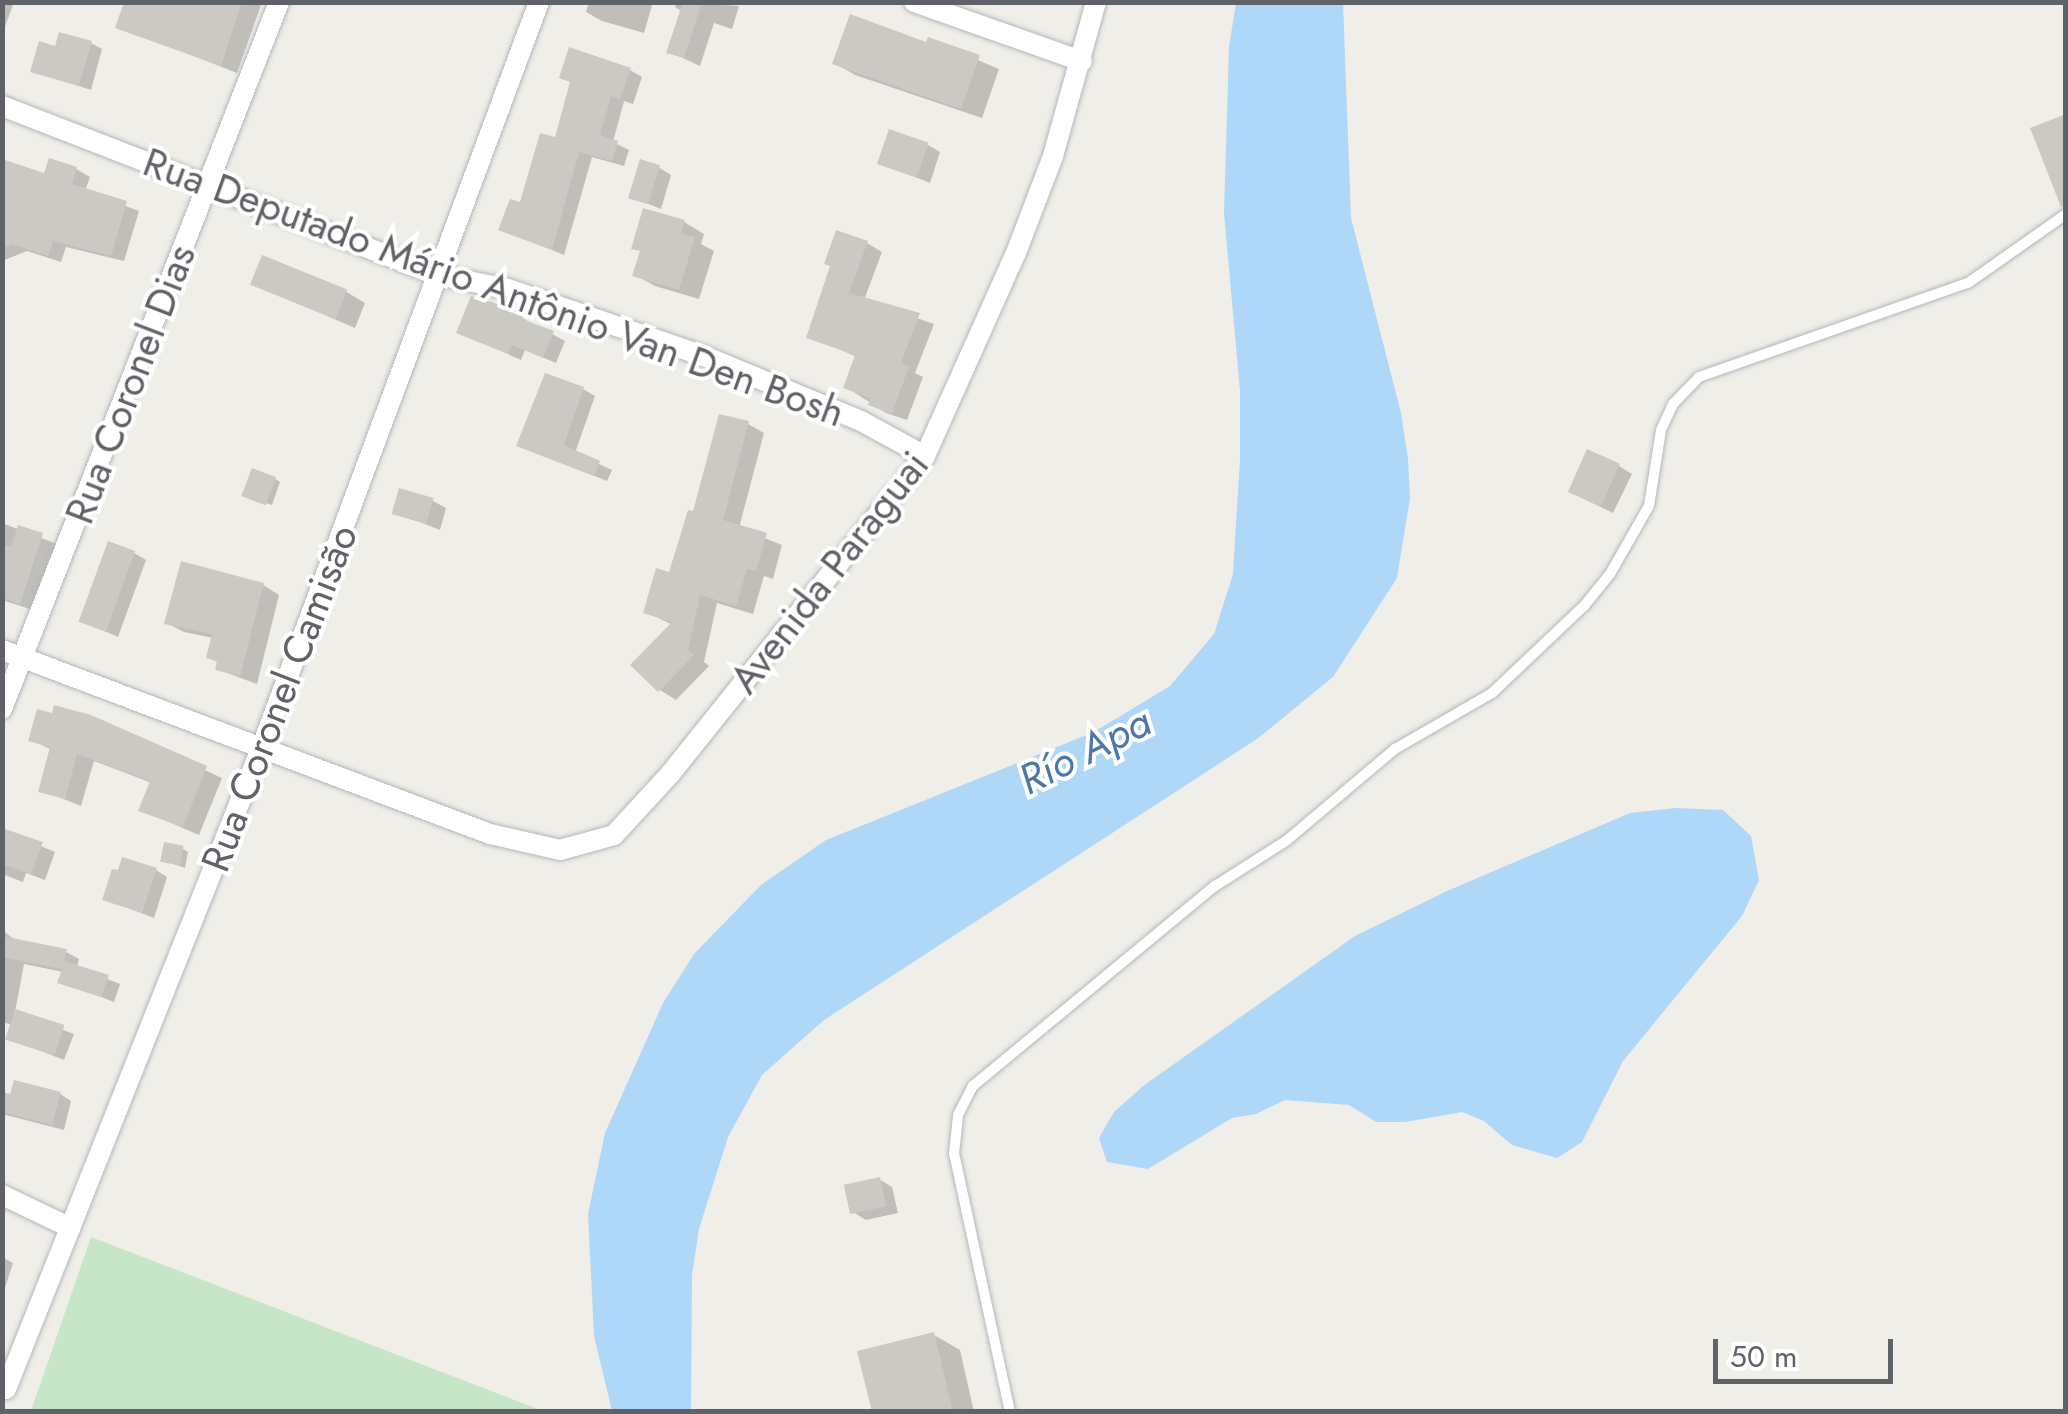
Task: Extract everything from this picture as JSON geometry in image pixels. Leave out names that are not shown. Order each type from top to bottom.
[{"type":"street","name":"Rua Coronel Dias","points":[[2,708],[12,654],[209,184],[279,2]]},
{"type":"street","name":"Rua Coronel Camisão","points":[[6,1389],[262,746],[540,2]]},
{"type":"street","points":[[914,2],[1082,62]]},
{"type":"street","name":"Avenida Paraguai","points":[[262,746],[426,812],[560,850],[614,835],[640,810],[925,456],[1016,253],[1082,62],[1096,2]]},
{"type":"street","name":"Rua Deputado Mário Antônio Van Den Bosh","points":[[2,106],[438,276],[508,288],[667,342],[861,420],[925,456]]},
{"type":"street","points":[[12,654],[262,746]]},
{"type":"street","points":[[2,1196],[71,1228]]},
{"type":"lane","points":[[1010,1412],[954,1154],[958,1114],[972,1086],[1215,886],[1286,841],[1395,748],[1492,693],[1584,606],[1610,574],[1649,506],[1661,430],[1672,404],[1699,377],[1968,283],[2066,214]]},
{"type":"green space","points":[[91,1237],[543,1411],[31,1411]]},
{"type":"water","name":"Río Apa","points":[[1236,3],[1343,3],[1351,218],[1401,413],[1408,459],[1410,498],[1397,578],[1333,677],[1257,739],[824,1020],[762,1075],[728,1137],[699,1229],[692,1275],[691,1411],[612,1411],[594,1336],[588,1214],[605,1133],[663,1003],[694,954],[761,885],[826,840],[1094,732],[1170,686],[1214,634],[1233,574],[1240,459],[1240,391],[1224,213],[1229,47]]},
{"type":"water","points":[[1676,808],[1723,810],[1751,836],[1759,880],[1742,916],[1623,1061],[1582,1142],[1557,1158],[1512,1145],[1484,1121],[1462,1112],[1405,1122],[1376,1122],[1349,1105],[1285,1100],[1256,1114],[1232,1118],[1148,1169],[1107,1162],[1099,1138],[1114,1112],[1143,1086],[1355,936],[1447,891],[1630,813]]},
{"type":"building","points":[[124,2],[242,2],[221,66],[115,28]]},
{"type":"building","points":[[683,2],[702,2],[684,58],[666,53]]},
{"type":"building","points":[[850,14],[926,42],[928,37],[980,55],[961,109],[832,64]]},
{"type":"building","points":[[59,32],[92,41],[79,86],[30,72],[39,41],[55,46]]},
{"type":"building","points":[[569,47],[631,68],[620,99],[611,96],[600,135],[618,141],[612,161],[579,152],[552,250],[498,230],[510,199],[520,202],[540,133],[555,137],[570,82],[559,78]]},
{"type":"building","points":[[2066,114],[2066,205],[2061,207],[2030,128]]},
{"type":"building","points":[[889,129],[929,143],[917,178],[877,164]]},
{"type":"building","points":[[49,158],[77,167],[72,184],[127,201],[111,256],[53,241],[48,256],[12,244],[2,249],[2,159],[44,173]]},
{"type":"building","points":[[640,159],[660,165],[648,204],[628,198]]},
{"type":"building","points":[[643,208],[685,220],[681,234],[695,237],[679,290],[632,276],[640,251],[631,249]]},
{"type":"building","points":[[836,230],[868,241],[849,293],[920,313],[901,363],[909,366],[892,414],[868,405],[870,398],[843,388],[855,355],[806,338],[830,266],[824,264]]},
{"type":"building","points":[[262,255],[347,289],[335,319],[250,285]]},
{"type":"building","points":[[471,296],[525,313],[522,319],[554,331],[543,358],[512,345],[508,354],[456,333]]},
{"type":"building","points":[[545,373],[584,387],[564,445],[600,461],[594,476],[516,446]]},
{"type":"building","points":[[719,414],[749,421],[723,520],[767,533],[756,571],[747,569],[736,606],[700,595],[688,650],[694,655],[658,692],[630,665],[672,622],[643,613],[656,568],[669,572],[688,510],[693,511]]},
{"type":"building","points":[[1587,449],[1620,464],[1601,507],[1568,492]]},
{"type":"building","points":[[252,468],[276,477],[266,505],[241,496]]},
{"type":"building","points":[[399,488],[434,498],[426,524],[392,514]]},
{"type":"building","points":[[18,525],[43,533],[20,604],[2,598],[2,544],[11,547]]},
{"type":"building","points":[[108,541],[135,551],[106,632],[79,622]]},
{"type":"building","points":[[181,561],[264,583],[240,676],[215,670],[217,661],[206,658],[212,634],[164,624]]},
{"type":"building","points":[[54,705],[91,715],[207,766],[183,827],[138,811],[150,781],[77,754],[65,799],[38,792],[50,747],[28,741],[37,709],[52,713]]},
{"type":"building","points":[[2,828],[43,842],[31,874],[2,864]]},
{"type":"building","points":[[164,842],[184,846],[180,865],[160,862]]},
{"type":"building","points":[[122,857],[157,868],[142,913],[102,900],[112,869],[118,870]]},
{"type":"building","points":[[2,936],[67,949],[64,961],[109,975],[101,997],[57,983],[62,969],[2,957]]},
{"type":"building","points":[[15,1009],[64,1025],[55,1056],[5,1039]]},
{"type":"building","points":[[14,1080],[61,1092],[52,1125],[2,1112],[2,1092],[10,1094]]},
{"type":"building","points":[[880,1177],[886,1206],[850,1214],[844,1185]]},
{"type":"building","points":[[934,1332],[953,1412],[872,1412],[857,1351]]}]
